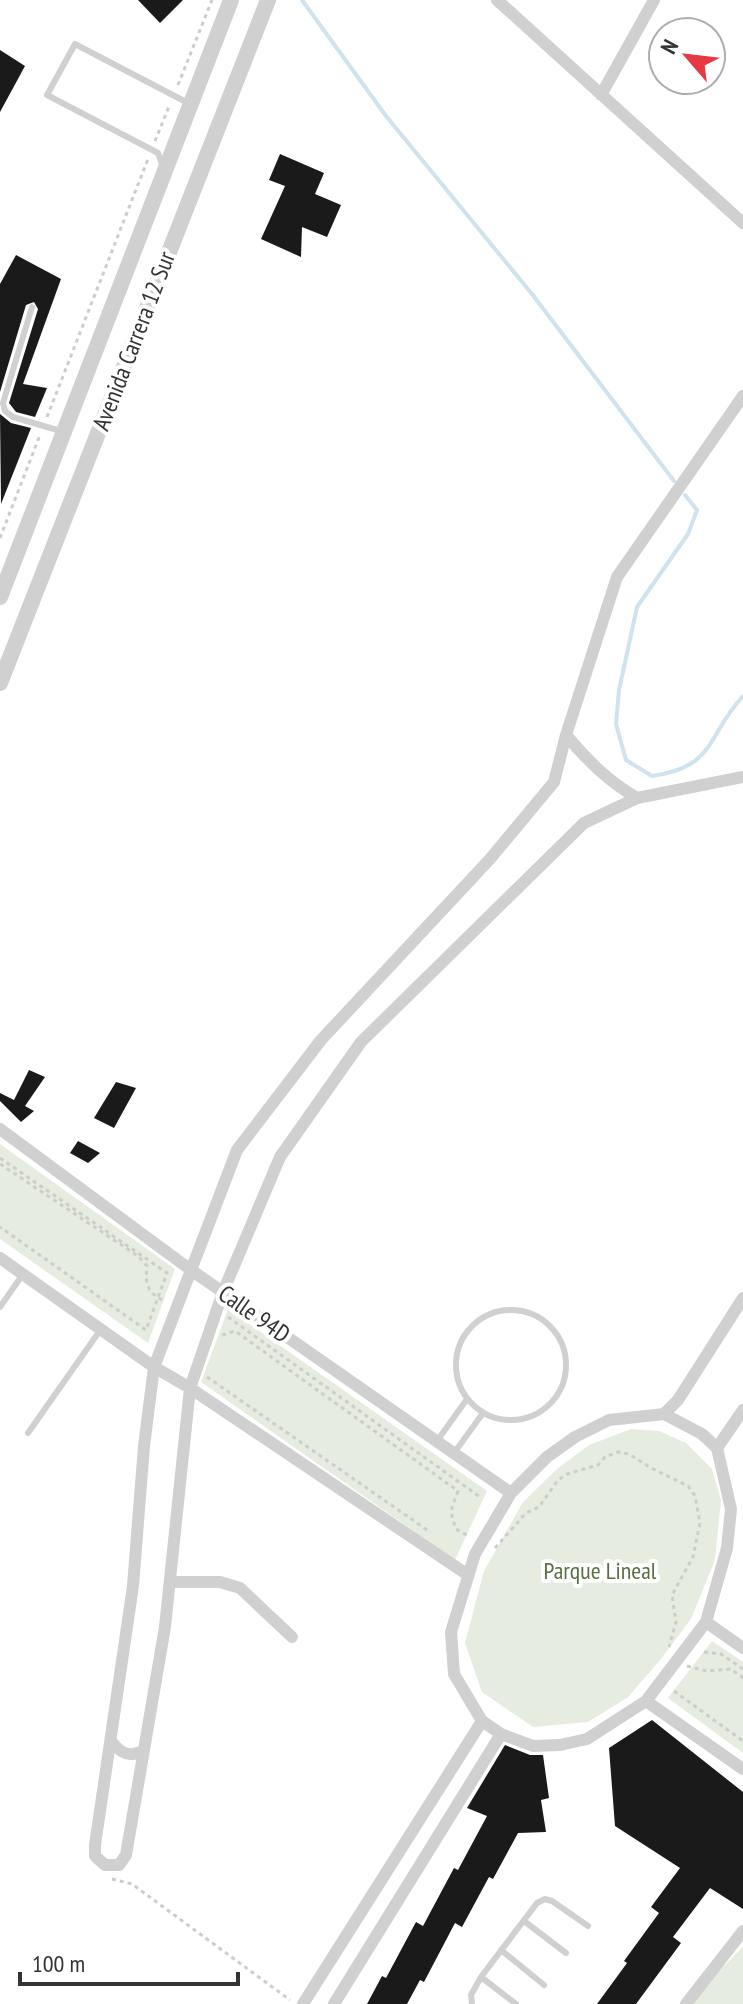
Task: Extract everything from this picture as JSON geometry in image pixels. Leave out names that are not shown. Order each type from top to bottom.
[{"type":"street","name":"Avenida Carrera 12 Sur","points":[[0,597],[231,0]]},
{"type":"street","name":"Avenida Carrera 12 Sur","points":[[0,683],[268,0]]},
{"type":"street","points":[[497,0],[743,223]]},
{"type":"street","points":[[601,95],[654,0]]},
{"type":"street","points":[[743,396],[617,577],[554,782],[490,859],[321,1040],[237,1150],[154,1367],[144,1446],[133,1586],[95,1845],[95,1856],[105,1865],[119,1865],[126,1855],[170,1582],[190,1388],[223,1292],[280,1157],[361,1042],[584,823],[637,798],[743,777]]},
{"type":"street","points":[[566,735],[613,784],[637,798]]},
{"type":"street","name":"Calle 94D","points":[[0,1129],[191,1270],[511,1493]]},
{"type":"street","points":[[0,1258],[154,1367],[468,1575]]},
{"type":"street","points":[[664,1414],[678,1400],[743,1298]]},
{"type":"street","points":[[717,1448],[743,1410]]},
{"type":"street","points":[[664,1414],[702,1434],[717,1448],[731,1509],[727,1548],[706,1622],[646,1701],[587,1739],[560,1745],[533,1746],[501,1734],[482,1721],[454,1674],[451,1632],[468,1575],[482,1543],[511,1493],[547,1457],[575,1437],[609,1420],[664,1414]]},
{"type":"street","points":[[170,1582],[220,1582],[240,1588],[292,1637]]},
{"type":"street","points":[[706,1622],[743,1648]]},
{"type":"street","points":[[646,1701],[743,1769]]},
{"type":"street","points":[[303,2004],[482,1721]]},
{"type":"street","points":[[334,2004],[501,1734]]},
{"type":"street","points":[[112,1742],[126,1754],[136,1755],[144,1750]]},
{"type":"street","points":[[686,2004],[743,1931]]},
{"type":"lane","points":[[164,172],[158,153],[47,95],[75,44],[191,104]]},
{"type":"lane","points":[[32,307],[3,403],[5,411],[13,417],[64,432]]},
{"type":"lane","points":[[0,1307],[23,1274]]},
{"type":"lane","points":[[505,1309],[528,1311],[548,1322],[562,1341],[567,1364],[563,1387],[549,1406],[529,1418],[506,1420],[483,1413],[467,1399],[457,1378],[457,1355],[465,1333],[482,1317],[505,1309]]},
{"type":"lane","points":[[28,1433],[101,1329]]},
{"type":"lane","points":[[437,1441],[467,1399]]},
{"type":"lane","points":[[454,1453],[483,1413]]},
{"type":"lane","points":[[472,2004],[471,1995],[481,1977],[537,1903],[545,1899],[552,1901],[588,1926]]},
{"type":"lane","points":[[524,1921],[566,1953]]},
{"type":"lane","points":[[501,1950],[544,1985]]},
{"type":"lane","points":[[481,1977],[516,2004]]},
{"type":"path","points":[[0,538],[212,0]]},
{"type":"path","points":[[0,1161],[138,1256],[147,1266],[145,1281],[149,1291],[177,1308]]},
{"type":"path","points":[[0,1161],[167,1273],[146,1330],[0,1227]]},
{"type":"path","points":[[480,1497],[228,1315],[222,1334],[235,1331],[458,1491],[452,1507],[456,1529],[482,1543],[496,1548],[526,1513],[539,1507],[558,1480],[567,1474],[598,1465],[605,1457],[618,1452],[629,1454],[688,1486],[695,1496],[700,1523],[693,1557],[672,1595],[676,1622],[668,1650],[691,1669],[731,1669],[743,1678]]},
{"type":"path","points":[[206,1377],[434,1535]]},
{"type":"path","points":[[704,1652],[721,1654],[743,1669]]},
{"type":"path","points":[[674,1691],[743,1741]]},
{"type":"path","points":[[105,1865],[111,1878],[132,1884],[296,2004]]},
{"type":"green space","points":[[0,1144],[175,1269],[148,1343],[0,1239]]},
{"type":"green space","points":[[228,1309],[487,1491],[455,1560],[201,1382]]},
{"type":"green space","name":"Parque Lineal","points":[[631,1429],[659,1431],[686,1443],[712,1469],[721,1500],[715,1560],[691,1619],[628,1697],[588,1722],[533,1727],[482,1692],[465,1643],[484,1571],[523,1502],[557,1469],[589,1445]]},
{"type":"green space","points":[[712,1641],[743,1662],[743,1753],[668,1698]]},
{"type":"green space","points":[[743,1947],[743,2004],[685,2004]]},
{"type":"building","points":[[138,0],[183,0],[160,23]]},
{"type":"building","points":[[0,50],[25,66],[0,112]]},
{"type":"building","points":[[280,154],[324,173],[315,194],[341,205],[327,237],[302,227],[301,257],[261,239],[285,186],[269,180]]},
{"type":"building","points":[[16,255],[61,279],[23,384],[47,388],[35,417],[16,412],[9,403],[38,309],[34,302],[26,305],[0,392],[0,284]]},
{"type":"building","points":[[0,414],[11,423],[31,428],[1,504]]},
{"type":"building","points":[[29,1070],[45,1077],[25,1106],[34,1111],[21,1122],[0,1101],[0,1093],[14,1100]]},
{"type":"building","points":[[116,1082],[136,1088],[114,1128],[94,1118]]},
{"type":"building","points":[[78,1141],[100,1153],[88,1163],[70,1153]]},
{"type":"building","points":[[652,1720],[743,1792],[743,1909],[710,1888],[673,1937],[681,1943],[636,2004],[597,2004],[659,1913],[651,1907],[680,1868],[615,1826],[609,1748]]},
{"type":"building","points":[[505,1745],[530,1755],[543,1755],[549,1798],[541,1800],[546,1832],[518,1833],[462,1927],[455,1923],[424,1982],[420,1980],[407,2004],[367,2004],[382,1976],[386,1978],[416,1922],[423,1926],[487,1816],[467,1808]]},
{"type":"waterway","points":[[302,0],[386,116],[532,294],[674,481]]},
{"type":"waterway","points":[[685,495],[697,510],[688,534],[637,607],[619,690],[616,724],[626,760],[652,776],[688,765],[708,748],[743,696]]}]
